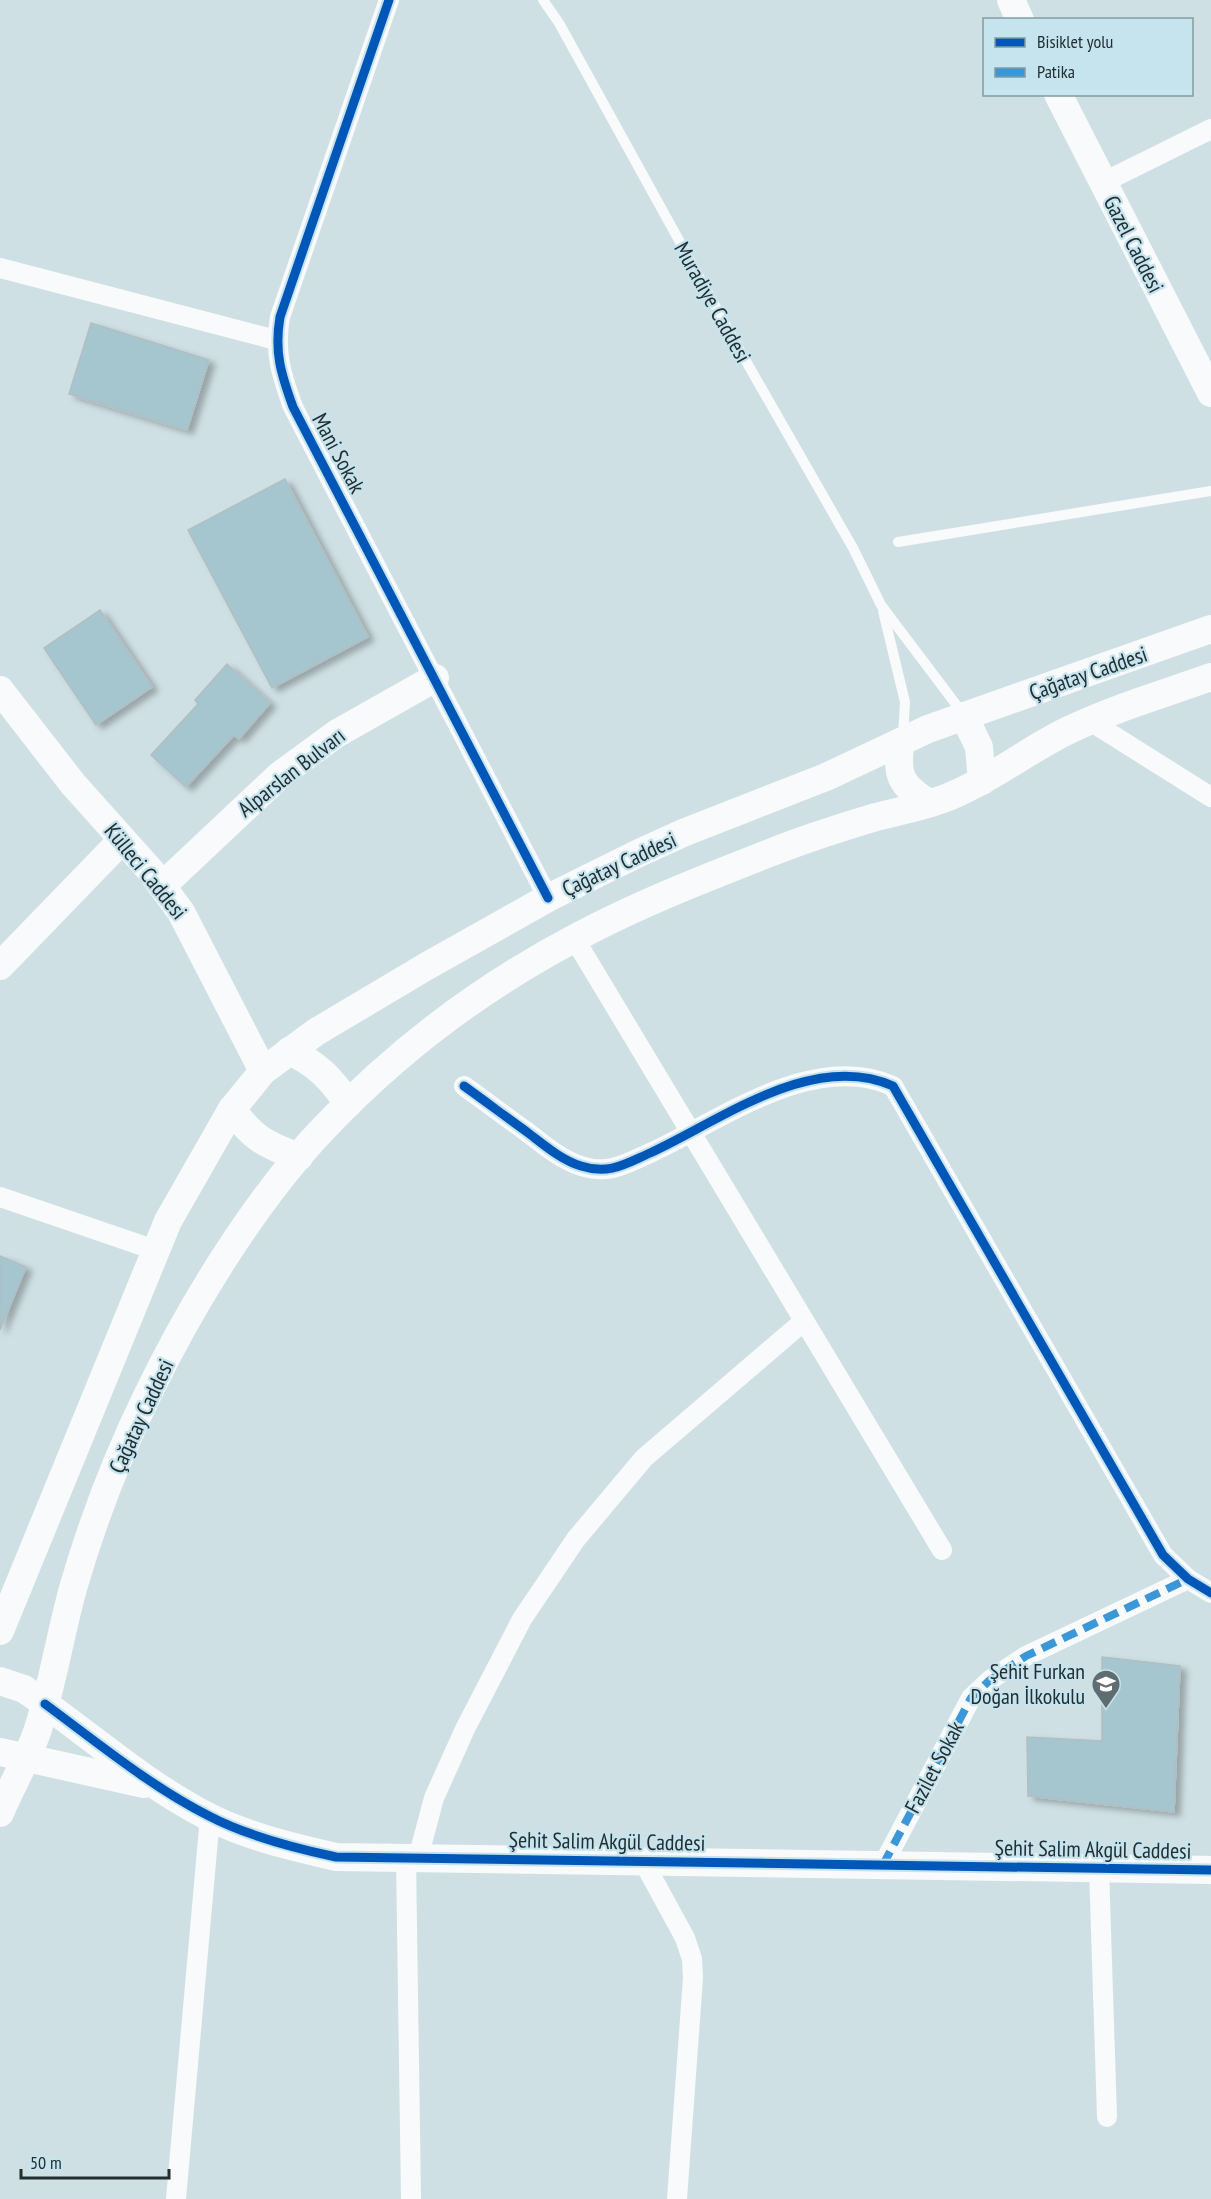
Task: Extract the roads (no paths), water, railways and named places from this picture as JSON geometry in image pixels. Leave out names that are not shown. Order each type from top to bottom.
[{"type":"main road","points":[[1011,0],[1019,18]]},
{"type":"main road","name":"Gazel Caddesi","points":[[1059,96],[1211,393]]},
{"type":"main road","name":"Çağatay Caddesi","points":[[0,1631],[155,1250],[187,1187],[232,1109],[263,1071],[289,1051],[361,1005],[548,898],[683,833],[826,777],[928,729],[1211,629]]},
{"type":"main road","name":"Çağatay Caddesi","points":[[0,1813],[13,1755],[36,1735],[64,1624],[90,1535],[106,1491],[148,1394],[228,1253],[299,1157],[348,1104],[416,1043],[468,1004],[574,938],[655,899],[773,852],[867,820],[957,794],[1038,746],[1090,721],[1211,676]]},
{"type":"main road","name":"Alparslan Bulvarı","points":[[162,886],[220,829],[288,768],[336,734],[435,678]]},
{"type":"main road","name":"Külleci Caddesi","points":[[0,690],[37,739],[162,886],[181,912],[263,1071]]},
{"type":"main road","points":[[964,716],[979,747],[982,780]]},
{"type":"main road","points":[[901,742],[898,764],[902,780],[916,795],[929,803]]},
{"type":"main road","points":[[0,966],[122,840]]},
{"type":"main road","points":[[289,1051],[307,1059],[322,1070],[348,1104]]},
{"type":"main road","points":[[232,1109],[245,1127],[256,1137],[299,1157]]},
{"type":"main road","points":[[0,1681],[17,1685],[45,1704]]},
{"type":"main road","name":"Şehit Salim Akgül Caddesi","points":[[45,1704],[161,1788],[210,1817],[283,1845],[336,1857],[1211,1870]]},
{"type":"main road","name":"Şehit Salim Akgül Caddesi","points":[[13,1755],[161,1788]]},
{"type":"street","name":"Mani Sokak","points":[[389,0],[280,317],[276,339],[281,375],[293,407],[548,898]]},
{"type":"street","points":[[1102,183],[1211,129]]},
{"type":"street","points":[[0,268],[276,339]]},
{"type":"street","points":[[1090,721],[1211,797]]},
{"type":"street","points":[[574,938],[942,1550]]},
{"type":"street","points":[[464,1086],[550,1149],[580,1166],[610,1170],[758,1098],[789,1086],[856,1076],[877,1079],[892,1086],[915,1122],[1163,1555],[1188,1579],[1211,1593]]},
{"type":"street","points":[[0,1197],[155,1250]]},
{"type":"street","points":[[411,2199],[412,1858],[465,1729],[522,1619],[576,1539],[644,1458],[804,1321]]},
{"type":"street","name":"Fazilet Sokak","points":[[883,1865],[970,1698],[990,1680],[1026,1656],[1188,1579]]},
{"type":"street","points":[[176,2199],[210,1817]]},
{"type":"street","points":[[643,1861],[685,1938],[692,1959],[693,1978],[677,2199]]},
{"type":"street","points":[[1099,1869],[1107,2117]]},
{"type":"lane","name":"Muradiye Caddesi","points":[[543,0],[559,23],[739,349],[853,548],[881,605],[964,716]]},
{"type":"lane","points":[[898,542],[1211,491]]},
{"type":"lane","name":"Muradiye Caddesi","points":[[881,605],[905,702],[905,729],[901,742]]},
{"type":"place","name":"Şehit Furkan Doğan İlkokulu","points":[[1106,1710]]}]
